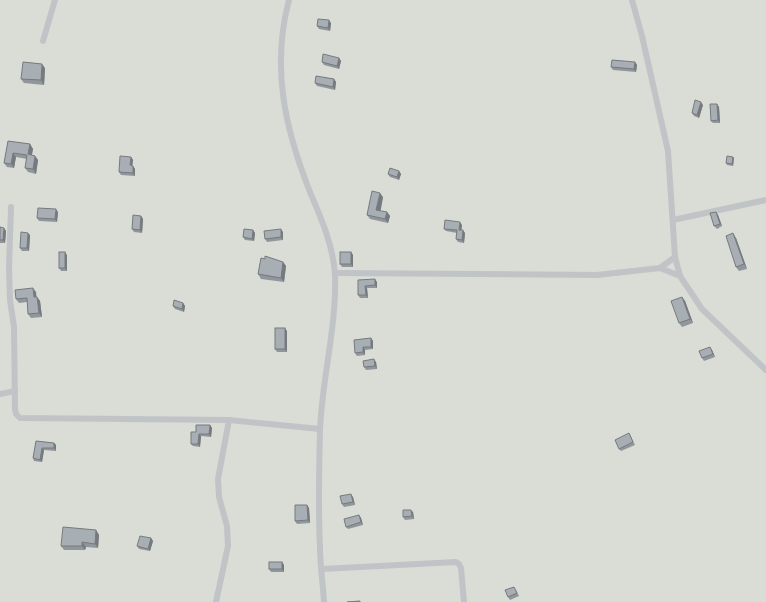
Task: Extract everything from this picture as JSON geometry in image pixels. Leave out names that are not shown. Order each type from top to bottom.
[{"type":"street","points":[[43,42],[54,0]]},
{"type":"street","points":[[289,0],[280,63],[283,103],[297,157],[321,216],[329,243],[335,273],[329,353],[320,429],[320,549],[324,602]]},
{"type":"street","points":[[632,0],[642,36],[668,150],[675,257],[680,276],[702,309],[766,370]]},
{"type":"street","points":[[673,220],[766,200]]},
{"type":"street","points":[[11,207],[8,268],[10,300],[14,327],[16,414],[20,418],[229,420],[320,429]]},
{"type":"street","points":[[660,268],[675,257]]},
{"type":"street","points":[[335,273],[597,275],[660,268],[680,276]]},
{"type":"street","points":[[0,394],[15,391]]},
{"type":"street","points":[[216,602],[228,546],[227,526],[219,497],[218,479],[229,420]]},
{"type":"street","points":[[322,569],[456,562],[461,568],[464,602]]},
{"type":"shaded area","points":[[0,0],[766,0],[766,602],[0,602]]},
{"type":"building","points":[[318,19],[329,20],[328,28],[317,26]]},
{"type":"building","points":[[323,54],[339,58],[337,66],[322,62]]},
{"type":"building","points":[[612,60],[635,62],[634,69],[611,67]]},
{"type":"building","points":[[23,62],[42,64],[41,80],[21,79]]},
{"type":"building","points":[[316,76],[334,79],[333,87],[315,83]]},
{"type":"building","points":[[695,100],[701,102],[697,115],[692,113]]},
{"type":"building","points":[[710,104],[717,104],[718,120],[711,121]]},
{"type":"building","points":[[8,141],[30,144],[28,154],[35,156],[33,169],[25,168],[27,155],[13,153],[11,164],[4,163]]},
{"type":"building","points":[[120,156],[131,157],[130,165],[133,166],[133,173],[119,172]]},
{"type":"building","points":[[727,156],[733,157],[732,164],[726,163]]},
{"type":"building","points":[[390,168],[399,171],[397,177],[388,174]]},
{"type":"building","points":[[372,191],[380,193],[376,210],[387,212],[385,219],[367,215]]},
{"type":"building","points":[[38,208],[56,209],[55,219],[37,218]]},
{"type":"building","points":[[716,212],[720,224],[714,226],[710,213]]},
{"type":"building","points":[[133,215],[141,216],[140,230],[132,229]]},
{"type":"building","points":[[445,220],[460,222],[459,230],[463,230],[462,240],[456,239],[457,230],[444,229]]},
{"type":"building","points":[[0,227],[4,228],[3,240],[0,240]]},
{"type":"building","points":[[244,229],[253,230],[252,239],[243,237]]},
{"type":"building","points":[[281,229],[281,237],[265,239],[264,231]]},
{"type":"building","points":[[21,232],[28,233],[27,248],[20,248]]},
{"type":"building","points":[[733,233],[744,264],[736,267],[726,236]]},
{"type":"building","points":[[59,252],[65,252],[65,268],[59,268]]},
{"type":"building","points":[[340,252],[351,252],[351,264],[340,264]]},
{"type":"building","points":[[265,256],[283,262],[281,278],[258,274],[261,258],[265,259]]},
{"type":"building","points":[[375,279],[375,285],[365,286],[366,295],[358,295],[358,280]]},
{"type":"building","points":[[33,288],[34,297],[37,297],[39,313],[28,314],[27,298],[16,299],[15,290]]},
{"type":"building","points":[[682,297],[690,319],[679,323],[671,301]]},
{"type":"building","points":[[174,300],[183,303],[182,309],[173,306]]},
{"type":"building","points":[[275,328],[285,328],[285,349],[275,349]]},
{"type":"building","points":[[371,338],[371,347],[363,347],[363,352],[355,353],[354,340]]},
{"type":"building","points":[[710,347],[713,354],[702,358],[699,351]]},
{"type":"building","points":[[374,359],[375,366],[364,367],[363,361]]},
{"type":"building","points":[[196,425],[210,425],[209,434],[199,434],[198,444],[191,444],[191,432],[196,432]]},
{"type":"building","points":[[629,433],[633,442],[619,449],[615,440]]},
{"type":"building","points":[[36,441],[54,443],[54,448],[42,448],[40,460],[33,458]]},
{"type":"building","points":[[351,494],[353,502],[342,504],[340,496]]},
{"type":"building","points":[[295,505],[307,505],[308,520],[295,521]]},
{"type":"building","points":[[403,510],[411,510],[412,516],[403,517]]},
{"type":"building","points":[[359,515],[361,522],[346,527],[344,519]]},
{"type":"building","points":[[63,527],[96,530],[95,544],[82,542],[82,546],[61,546]]},
{"type":"building","points":[[140,536],[151,538],[148,549],[137,546]]},
{"type":"building","points":[[269,562],[282,562],[282,569],[269,569]]},
{"type":"building","points":[[514,587],[517,593],[508,597],[505,590]]}]
